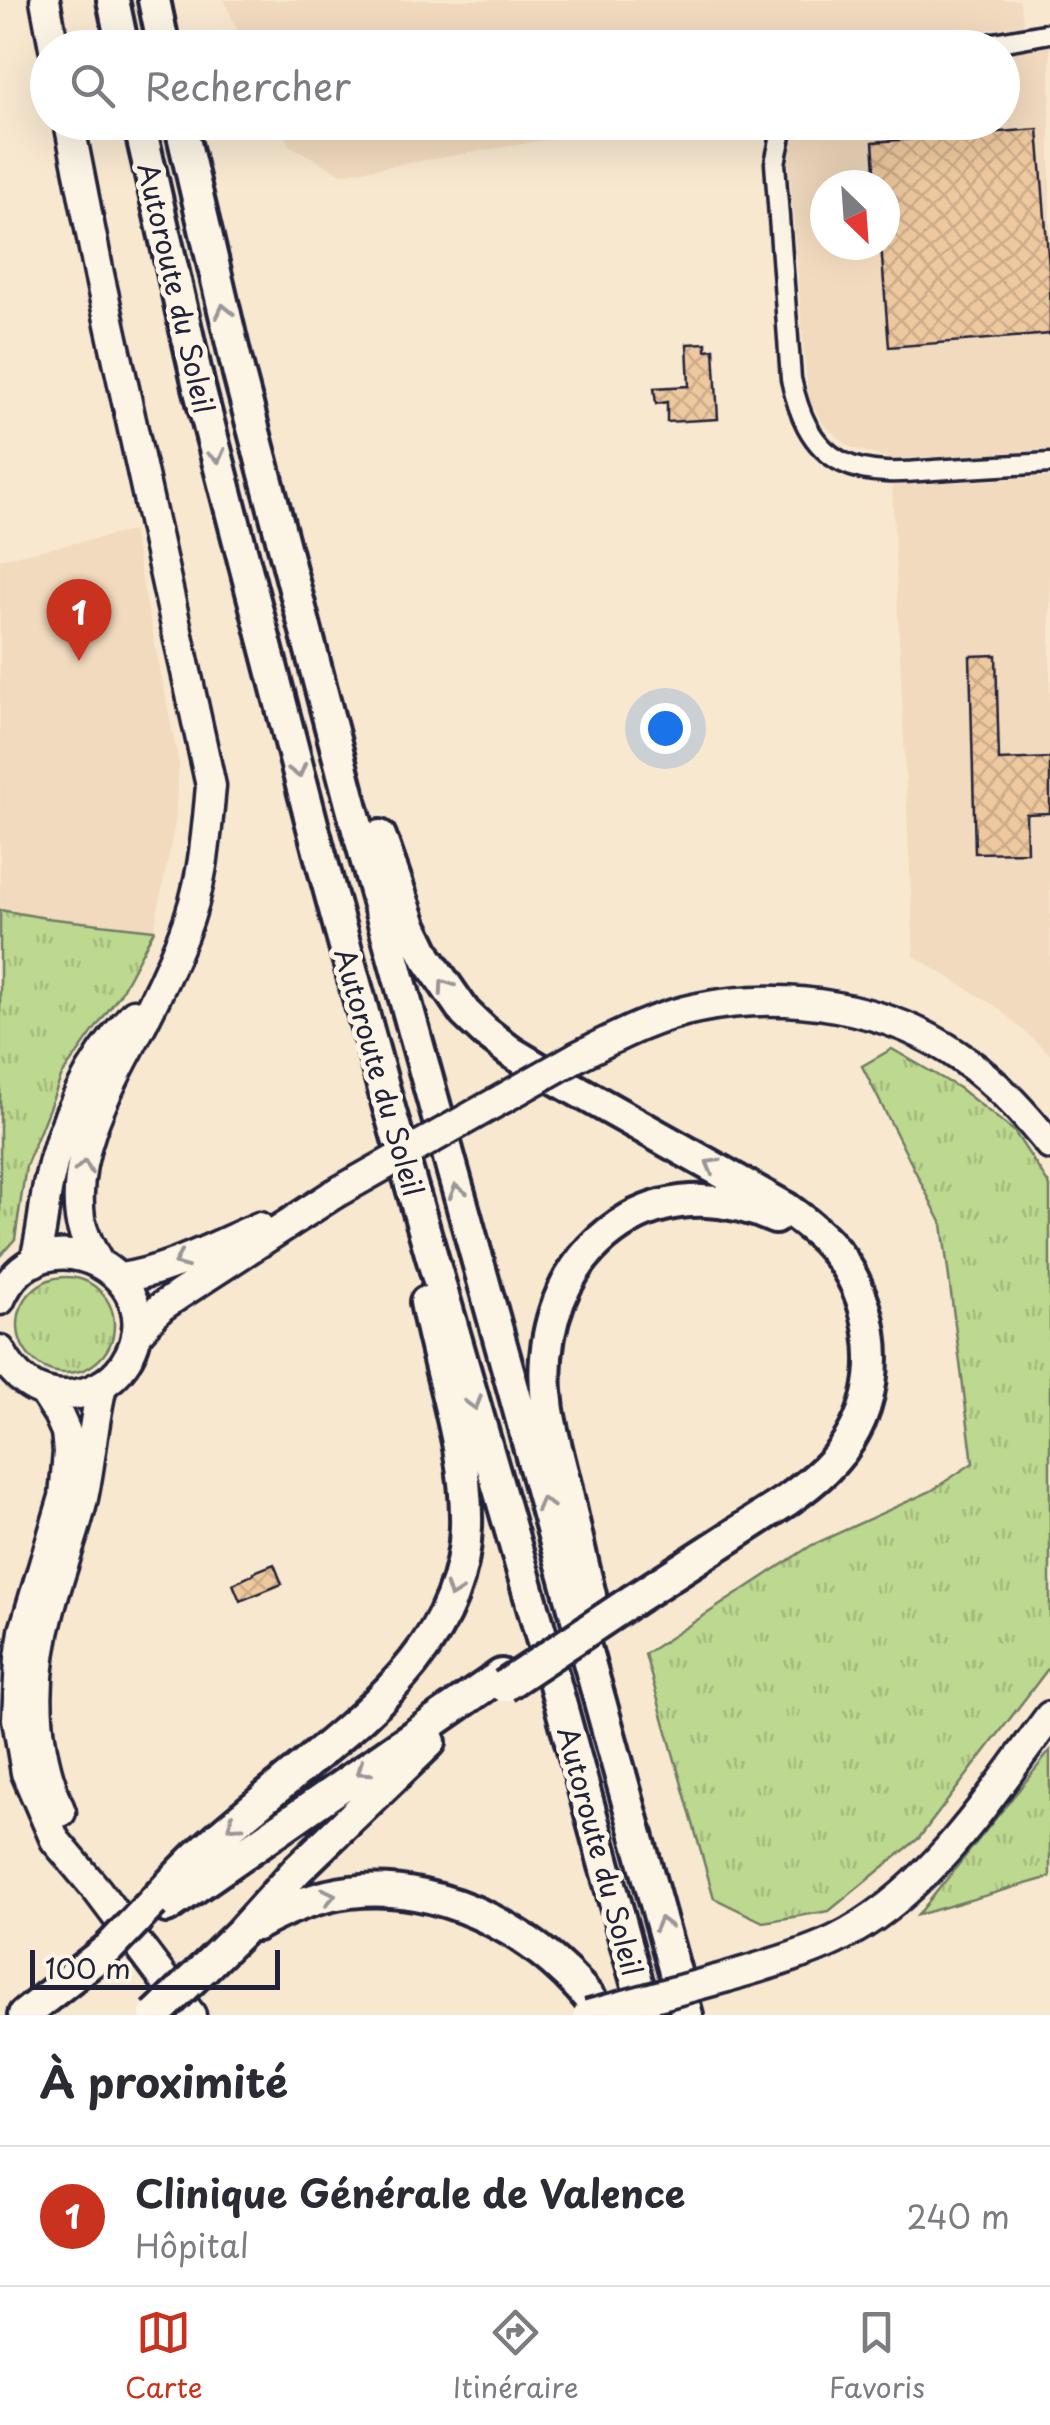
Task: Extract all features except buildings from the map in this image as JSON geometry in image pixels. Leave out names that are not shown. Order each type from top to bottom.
[{"type":"highway","points":[[113,0],[119,30]]},
{"type":"highway","points":[[154,0],[160,30]]},
{"type":"highway","name":"Autoroute du Soleil","points":[[143,140],[204,406],[280,702],[389,1108],[547,1654],[646,2015]]},
{"type":"highway","name":"Autoroute du Soleil","points":[[184,140],[239,374],[426,1081],[686,2015]]},
{"type":"highway","points":[[24,2015],[156,1907],[807,1486],[832,1462],[856,1428],[868,1392],[872,1348],[865,1310],[841,1259],[810,1226],[786,1208],[511,1052],[484,1031],[454,999],[411,925],[338,691],[283,541]]},
{"type":"highway","points":[[156,1907],[205,1849],[356,1722],[404,1676],[426,1649],[458,1580],[466,1500],[389,1108]]},
{"type":"highway","points":[[632,1596],[791,1483],[832,1444],[854,1400],[858,1338],[846,1291],[808,1241],[756,1209],[703,1200],[640,1213],[618,1226],[585,1255],[562,1290],[552,1320],[545,1373],[548,1411],[591,1599],[637,1834]]},
{"type":"highway","points":[[155,2015],[240,1934],[297,1870],[437,1735],[502,1680]]},
{"type":"highway","points":[[240,1934],[296,1906],[331,1895],[369,1891],[426,1897],[481,1916],[546,1954],[576,1982],[602,2015]]},
{"type":"main road","points":[[45,0],[51,30]]},
{"type":"main road","points":[[73,140],[211,786],[203,873],[184,933],[93,1123],[84,1162],[80,1219],[96,1260]]},
{"type":"main road","points":[[12,1280],[39,1244],[48,1184],[68,1116],[84,1080],[119,1030],[162,984]]},
{"type":"main road","points":[[136,1335],[180,1294],[334,1194],[578,1056],[634,1029],[696,1008],[784,1000],[890,1021],[962,1058],[1018,1106],[1050,1145]]},
{"type":"main road","points":[[120,1278],[171,1265],[334,1194]]},
{"type":"main road","points":[[0,1394],[37,1389],[64,1395],[102,1386],[118,1373],[130,1355],[136,1335],[131,1295],[120,1278],[96,1260],[76,1254],[54,1255],[12,1280]]},
{"type":"main road","points":[[0,1350],[8,1364],[58,1414],[66,1432],[68,1452],[64,1498],[24,1631],[17,1685],[26,1773],[55,1840],[190,2015]]},
{"type":"main road","points":[[18,1719],[38,1687],[44,1635],[80,1508],[102,1386]]},
{"type":"main road","points":[[588,2015],[727,1977],[833,1941],[878,1914],[920,1879],[968,1826],[1050,1716]]},
{"type":"street","points":[[1020,38],[1050,33]]},
{"type":"street","points":[[780,140],[775,163],[791,380],[808,429],[842,462],[869,470],[896,472],[1050,463]]},
{"type":"shaded area","points":[[224,0],[1019,0],[1024,24],[983,30],[237,30]]},
{"type":"shaded area","points":[[1050,46],[1050,450],[889,459],[850,447],[825,426],[808,399],[790,140],[1020,140],[1020,51]]},
{"type":"shaded area","points":[[287,140],[547,140],[342,174],[289,145]]},
{"type":"shaded area","points":[[1050,477],[1050,1054],[997,1007],[914,956],[892,486]]},
{"type":"shaded area","points":[[132,531],[179,764],[175,823],[154,930],[0,910],[0,559]]},
{"type":"green space","points":[[0,910],[154,930],[120,994],[62,1075],[26,1166],[15,1239],[0,1256]]},
{"type":"green space","points":[[892,1049],[959,1088],[1014,1131],[1050,1186],[1050,1666],[919,1838],[829,1911],[763,1922],[714,1898],[645,1654],[812,1545],[931,1491],[973,1463],[942,1224],[862,1066]]},
{"type":"green space","points":[[66,1277],[84,1281],[100,1291],[110,1307],[114,1325],[110,1343],[100,1359],[84,1369],[66,1373],[48,1369],[32,1359],[22,1343],[18,1325],[22,1307],[32,1291],[48,1281]]},
{"type":"green space","points":[[1050,1751],[1050,1877],[918,1915]]},
{"type":"place","name":"Clinique Générale de Valence","points":[[79,661]]}]
